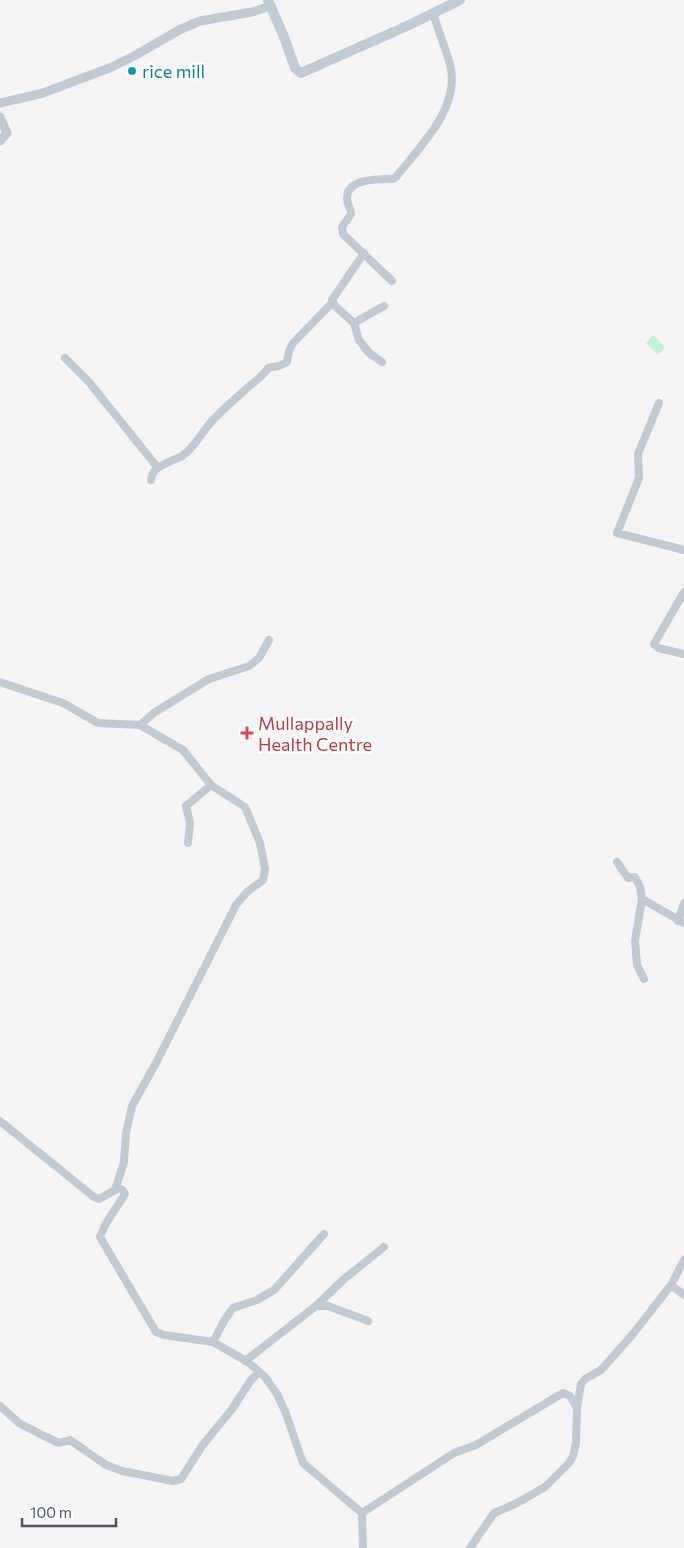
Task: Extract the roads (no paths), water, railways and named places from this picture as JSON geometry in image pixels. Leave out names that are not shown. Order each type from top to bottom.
[{"type":"main road","points":[[270,3],[294,68],[301,73],[407,26],[460,0]]},
{"type":"street","points":[[0,103],[43,93],[112,67],[136,56],[179,30],[200,21],[252,12],[270,3]]},
{"type":"street","points":[[392,280],[342,232],[342,227],[351,214],[347,200],[349,190],[358,183],[369,180],[393,179],[437,124],[447,107],[452,91],[450,65],[433,13]]},
{"type":"street","points":[[0,117],[7,133],[0,141]]},
{"type":"street","points":[[151,480],[151,476],[158,468],[190,451],[207,426],[245,389],[264,374],[268,368],[288,362],[289,351],[293,343],[332,302],[364,253]]},
{"type":"street","points":[[332,302],[354,323],[359,340],[369,353],[382,362]]},
{"type":"street","points":[[354,323],[384,306]]},
{"type":"street","points":[[65,358],[89,382],[158,468]]},
{"type":"street","points":[[659,403],[638,454],[638,478],[617,534],[684,550]]},
{"type":"street","points":[[684,592],[654,644],[658,648],[684,654]]},
{"type":"street","points":[[140,725],[155,712],[209,679],[249,666],[260,658],[269,640]]},
{"type":"street","points":[[0,682],[62,703],[98,723],[140,725],[183,750],[211,785],[245,807],[260,843],[264,869],[263,880],[247,892],[236,906],[132,1106],[126,1133],[124,1162],[115,1190]]},
{"type":"street","points":[[188,843],[190,824],[186,806],[211,785]]},
{"type":"street","points":[[617,862],[628,878],[635,877],[640,887],[642,899],[635,941],[637,965],[644,979]]},
{"type":"street","points":[[642,899],[681,922],[684,903]]},
{"type":"street","points":[[0,1120],[94,1197],[104,1198],[119,1188],[123,1190],[125,1194],[105,1224],[100,1237],[156,1332],[164,1335],[213,1342],[245,1361],[265,1377],[277,1394],[292,1428],[303,1463],[362,1513],[363,1548]]},
{"type":"street","points":[[213,1342],[224,1320],[233,1308],[257,1300],[274,1290],[324,1234]]},
{"type":"street","points":[[245,1361],[316,1306],[344,1279],[384,1247]]},
{"type":"street","points":[[470,1548],[494,1513],[517,1503],[545,1487],[569,1463],[576,1443],[577,1408],[581,1384],[585,1379],[602,1370],[671,1285],[684,1260]]},
{"type":"street","points":[[671,1285],[684,1295]]},
{"type":"street","points":[[316,1306],[328,1306],[368,1321]]},
{"type":"street","points":[[0,1406],[19,1423],[59,1443],[70,1440],[106,1465],[122,1471],[172,1481],[181,1478],[202,1446],[259,1372]]},
{"type":"street","points":[[362,1513],[454,1453],[476,1444],[563,1393],[570,1396],[577,1408]]},
{"type":"place","name":"rice mill","points":[[132,71]]},
{"type":"place","name":"Mullappally Health Centre","points":[[247,733]]}]
